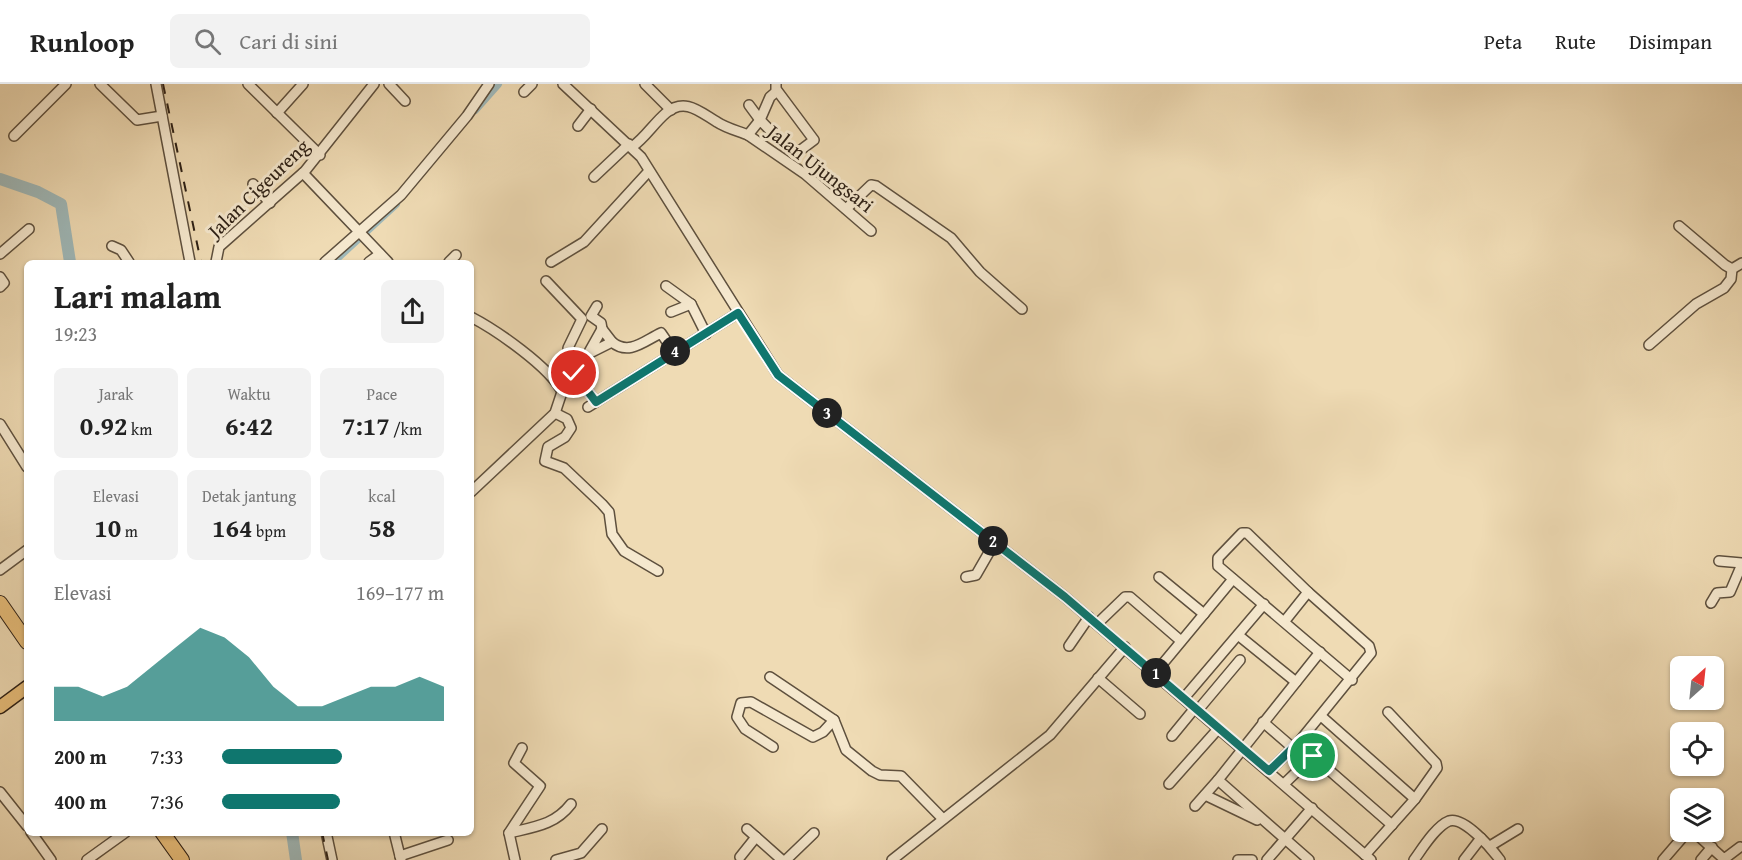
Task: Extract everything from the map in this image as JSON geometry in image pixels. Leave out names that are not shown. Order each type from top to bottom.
[{"type":"highway","points":[[0,603],[24,638]]},
{"type":"highway","points":[[165,836],[182,860]]},
{"type":"main road","points":[[0,707],[24,689]]},
{"type":"street","points":[[14,136],[66,84]]},
{"type":"street","points":[[100,84],[137,120],[162,116]]},
{"type":"street","points":[[156,84],[190,260]]},
{"type":"street","points":[[248,84],[320,155]]},
{"type":"street","points":[[277,113],[303,84]]},
{"type":"street","name":"Jalan Cigeureng","points":[[216,260],[219,247],[303,173],[320,155],[374,84]]},
{"type":"street","points":[[389,84],[405,101]]},
{"type":"street","points":[[328,260],[361,234],[401,195],[467,116],[489,84]]},
{"type":"street","points":[[524,92],[532,84]]},
{"type":"street","points":[[563,84],[631,146],[778,375],[1089,617],[1368,857],[1415,799],[1438,765],[1388,712]]},
{"type":"street","points":[[594,177],[671,110],[645,84]]},
{"type":"street","points":[[748,135],[760,120],[777,87],[813,136],[813,143],[797,154],[791,154],[760,120],[749,105]]},
{"type":"street","name":"Jalan Ujungsari","points":[[671,110],[680,106],[696,107],[719,124],[748,135],[805,174],[871,231]]},
{"type":"street","points":[[578,126],[591,109]]},
{"type":"street","points":[[551,262],[584,242],[649,171]]},
{"type":"street","points":[[303,173],[386,260]]},
{"type":"street","points":[[253,184],[270,202]]},
{"type":"street","points":[[846,209],[872,185],[876,186],[951,238],[980,272],[1022,309]]},
{"type":"street","points":[[1679,226],[1717,260],[1732,269]]},
{"type":"street","points":[[0,254],[28,229]]},
{"type":"street","points":[[112,246],[121,250],[128,260]]},
{"type":"street","points":[[372,260],[380,254]]},
{"type":"street","points":[[1732,269],[1742,263]]},
{"type":"street","points":[[1649,345],[1696,304],[1724,288],[1731,279],[1732,269]]},
{"type":"street","points":[[0,277],[4,284],[0,287]]},
{"type":"street","points":[[546,281],[582,320],[568,348],[573,358],[553,378]]},
{"type":"street","points":[[666,286],[691,304],[706,334]]},
{"type":"street","points":[[671,312],[691,304]]},
{"type":"street","points":[[597,306],[591,316],[601,323],[602,329],[619,348],[628,349],[659,330],[674,352]]},
{"type":"street","points":[[602,329],[588,354],[572,370],[592,404],[738,313]]},
{"type":"street","points":[[474,320],[507,339],[553,378],[562,392],[555,413],[474,489]]},
{"type":"street","points":[[588,354],[612,342]]},
{"type":"street","points":[[555,413],[567,419],[571,428],[565,437],[548,447],[545,461],[564,468],[602,504],[609,512],[612,534],[624,551],[658,571]]},
{"type":"street","points":[[0,424],[24,462]]},
{"type":"street","points":[[1269,771],[1352,680],[1371,656],[1371,650],[1245,532],[1239,534],[1217,560],[1218,566],[1352,680]]},
{"type":"street","points":[[966,577],[976,575],[995,542]]},
{"type":"street","points":[[0,570],[24,552]]},
{"type":"street","points":[[1712,603],[1717,593],[1730,592],[1742,563],[1719,561]]},
{"type":"street","points":[[1159,577],[1204,614]]},
{"type":"street","points":[[1155,673],[1233,579]]},
{"type":"street","points":[[1284,622],[1308,592]]},
{"type":"street","points":[[1097,624],[1125,597],[1130,597],[1181,641]]},
{"type":"street","points":[[1184,698],[1264,604]]},
{"type":"street","points":[[1069,646],[1089,617]]},
{"type":"street","points":[[1238,635],[1296,682]]},
{"type":"street","points":[[892,860],[1050,735],[1125,647]]},
{"type":"street","points":[[1195,806],[1320,652]]},
{"type":"street","points":[[1172,736],[1240,660]]},
{"type":"street","points":[[770,678],[834,720],[848,751],[878,774],[901,776],[943,819]]},
{"type":"street","points":[[1098,678],[1140,714]]},
{"type":"street","points":[[773,747],[740,725],[737,717],[741,703],[751,702],[813,737],[823,732],[834,720]]},
{"type":"street","points":[[1321,716],[1415,799]]},
{"type":"street","points":[[1263,722],[1313,756],[1392,825]]},
{"type":"street","points":[[1169,784],[1218,729]]},
{"type":"street","points":[[515,860],[509,833],[540,788],[513,763],[522,748]]},
{"type":"street","points":[[1284,784],[1313,756]]},
{"type":"street","points":[[1218,780],[1309,860]]},
{"type":"street","points":[[0,792],[24,822]]},
{"type":"street","points":[[1205,795],[1268,825]]},
{"type":"street","points":[[509,833],[551,822],[561,817],[571,804]]},
{"type":"street","points":[[1267,860],[1312,808]]},
{"type":"street","points":[[1414,860],[1448,821],[1459,821],[1490,846],[1500,860]]},
{"type":"street","points":[[556,860],[581,853],[602,829]]},
{"type":"street","points":[[747,829],[782,860]]},
{"type":"street","points":[[1490,846],[1518,829]]},
{"type":"street","points":[[786,860],[814,833]]},
{"type":"street","points":[[34,836],[51,860]]},
{"type":"street","points":[[87,860],[120,836]]},
{"type":"street","points":[[327,836],[332,860]]},
{"type":"street","points":[[395,836],[401,858],[448,840]]},
{"type":"street","points":[[740,856],[756,837]]},
{"type":"street","points":[[1464,860],[1481,838]]},
{"type":"street","points":[[1663,860],[1679,842]]},
{"type":"street","points":[[1706,842],[1723,859],[1740,847]]},
{"type":"street","points":[[1701,860],[1712,847]]},
{"type":"street","points":[[1238,860],[1252,860]]},
{"type":"waterway","points":[[475,110],[498,84]]},
{"type":"waterway","points":[[0,179],[38,192],[61,204],[70,260]]},
{"type":"waterway","points":[[335,260],[396,204]]},
{"type":"waterway","points":[[293,836],[296,860]]},
{"type":"railway","points":[[163,84],[201,260]]},
{"type":"railway","points":[[323,836],[328,860]]},
{"type":"route","points":[[574,373],[596,402],[738,313],[778,375],[1065,597],[1269,771],[1298,743],[1313,756]]}]
